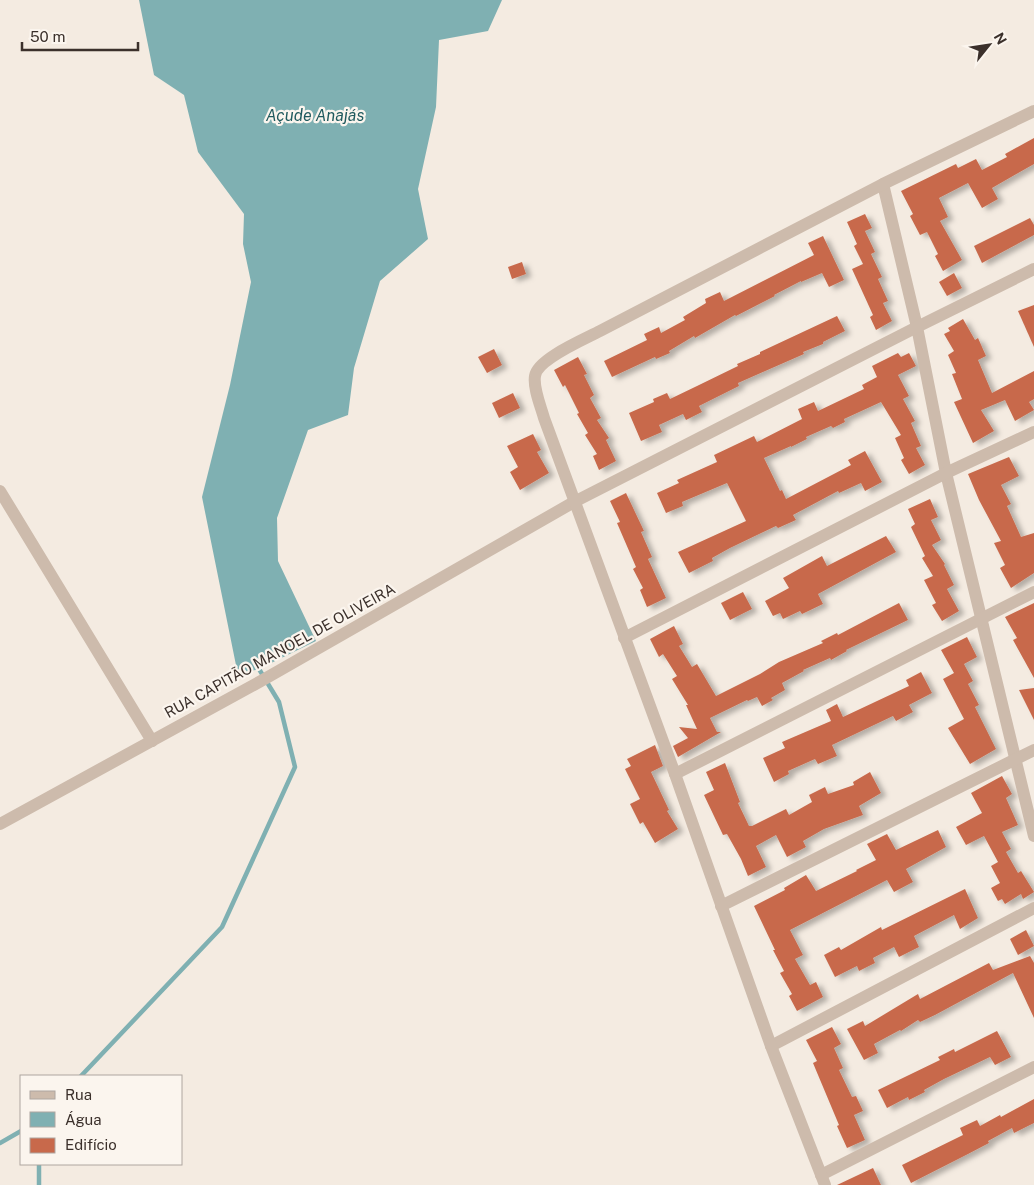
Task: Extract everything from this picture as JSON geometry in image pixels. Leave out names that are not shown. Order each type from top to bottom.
[{"type":"street","points":[[1034,111],[883,184],[600,331],[540,365],[535,376],[544,418],[574,502],[771,1046],[823,1180],[1034,1067]]},
{"type":"street","points":[[883,184],[917,327],[946,473],[1034,836]]},
{"type":"street","name":"RUA CAPITÃO MANOEL DE OLIVEIRA","points":[[0,824],[152,741],[574,502],[1034,269]]},
{"type":"street","points":[[624,638],[946,473],[1034,432]]},
{"type":"street","points":[[0,491],[152,741]]},
{"type":"street","points":[[674,774],[1034,592]]},
{"type":"street","points":[[721,906],[1034,750]]},
{"type":"street","points":[[771,1046],[1034,908]]},
{"type":"water","name":"Açude Anajás","points":[[139,0],[502,0],[488,31],[439,40],[436,107],[418,189],[428,239],[380,281],[354,368],[348,415],[308,430],[277,518],[278,561],[316,641],[259,669],[238,675],[202,497],[230,385],[251,282],[243,244],[244,214],[198,152],[184,95],[154,75]]},
{"type":"building","points":[[1034,138],[1034,164],[992,188],[998,199],[982,208],[968,183],[939,198],[948,217],[940,221],[962,260],[943,271],[935,256],[938,254],[927,232],[920,235],[910,216],[913,214],[901,191],[956,164],[958,168],[976,159],[982,170],[1007,157],[1005,154]]},
{"type":"building","points":[[865,214],[872,228],[865,231],[875,252],[871,254],[882,277],[878,279],[888,301],[883,303],[892,321],[876,330],[870,317],[873,315],[852,269],[863,264],[854,246],[857,244],[847,222]]},
{"type":"building","points":[[1030,218],[1034,225],[1034,235],[982,263],[974,246]]},
{"type":"building","points":[[823,236],[844,280],[829,287],[822,273],[801,281],[695,338],[694,336],[669,351],[670,353],[656,359],[655,357],[612,377],[604,361],[647,340],[644,334],[659,327],[661,333],[685,320],[683,317],[706,303],[705,299],[720,292],[724,301],[814,255],[808,243]]},
{"type":"building","points":[[522,262],[526,274],[512,279],[508,267]]},
{"type":"building","points":[[954,273],[962,288],[947,296],[939,282]]},
{"type":"building","points":[[1034,305],[1034,347],[1018,311]]},
{"type":"building","points":[[837,316],[845,331],[823,342],[823,344],[803,352],[804,354],[738,383],[739,386],[699,406],[702,412],[686,420],[683,414],[659,425],[662,432],[641,441],[629,413],[654,402],[653,399],[667,393],[670,399],[738,366],[737,364],[760,354],[760,352]]},
{"type":"building","points":[[963,319],[975,340],[978,338],[986,356],[978,360],[992,393],[1034,371],[1034,399],[1029,402],[1034,410],[1015,421],[1005,400],[981,410],[994,431],[973,443],[954,402],[962,399],[952,374],[956,373],[948,355],[954,351],[944,334],[950,331],[948,328]]},
{"type":"building","points":[[494,349],[502,365],[487,373],[478,357]]},
{"type":"building","points":[[898,353],[901,357],[909,353],[916,366],[898,375],[909,396],[903,399],[915,421],[911,423],[921,446],[916,448],[925,465],[909,474],[901,460],[904,458],[895,438],[901,435],[881,402],[844,419],[845,422],[833,428],[831,426],[806,437],[807,439],[791,447],[764,458],[780,491],[782,490],[786,499],[851,465],[848,460],[865,451],[882,482],[865,491],[861,483],[839,493],[838,491],[793,515],[796,520],[778,528],[776,526],[730,548],[712,558],[713,561],[689,573],[678,552],[746,521],[727,483],[682,502],[683,506],[666,513],[657,493],[679,483],[677,480],[717,462],[714,455],[754,436],[757,442],[802,419],[798,409],[814,402],[818,411],[864,389],[862,385],[877,377],[872,366]]},
{"type":"building","points":[[578,357],[587,374],[584,375],[594,395],[590,398],[601,418],[597,420],[609,438],[606,440],[616,461],[599,470],[593,456],[597,454],[585,435],[588,433],[577,414],[579,413],[565,385],[563,387],[554,370]]},
{"type":"building","points":[[513,393],[520,408],[499,418],[492,403]]},
{"type":"building","points":[[533,434],[541,450],[537,452],[549,473],[520,490],[510,472],[518,467],[507,446]]},
{"type":"building","points":[[1009,457],[1019,476],[1001,485],[1011,504],[1007,506],[1021,537],[1034,533],[1034,573],[1011,588],[1000,568],[1005,565],[994,543],[1001,541],[979,500],[968,474]]},
{"type":"building","points":[[626,493],[644,531],[641,532],[652,557],[648,559],[666,598],[647,607],[640,590],[643,588],[633,569],[636,567],[617,523],[620,522],[610,501]]},
{"type":"building","points":[[930,499],[938,517],[931,520],[941,540],[932,545],[945,564],[954,585],[947,589],[959,611],[942,621],[932,605],[936,603],[924,580],[933,576],[922,558],[925,556],[911,527],[915,524],[908,509]]},
{"type":"building","points":[[886,536],[896,552],[818,594],[823,604],[802,614],[800,611],[783,619],[780,613],[773,616],[765,601],[789,588],[783,578],[822,556],[827,566]]},
{"type":"building","points":[[743,592],[752,609],[730,620],[721,603]]},
{"type":"building","points":[[899,603],[908,620],[846,650],[831,660],[830,658],[803,670],[782,683],[785,690],[762,706],[757,697],[710,718],[717,732],[721,732],[678,757],[673,746],[688,738],[679,727],[697,729],[686,705],[688,705],[672,679],[677,676],[663,654],[659,657],[650,639],[674,626],[683,644],[679,646],[692,667],[697,664],[716,696],[760,674],[779,662],[823,643],[821,641],[837,633],[838,635]]},
{"type":"building","points":[[1034,603],[1034,678],[1013,640],[1017,638],[1005,617]]},
{"type":"building","points":[[967,637],[977,657],[964,664],[973,681],[968,684],[979,705],[975,707],[996,749],[970,764],[948,728],[964,719],[943,679],[954,673],[941,650]]},
{"type":"building","points":[[921,672],[932,693],[909,705],[913,712],[896,721],[893,716],[832,745],[837,756],[818,764],[815,759],[788,771],[789,774],[774,782],[763,758],[785,748],[782,742],[831,721],[826,710],[837,704],[843,717],[909,686],[906,680]]},
{"type":"building","points":[[1034,688],[1034,720],[1019,690]]},
{"type":"building","points":[[655,745],[663,766],[651,772],[669,810],[667,811],[678,829],[655,843],[643,822],[640,824],[630,804],[640,799],[625,769],[631,766],[627,759]]},
{"type":"building","points":[[725,763],[740,802],[738,803],[749,826],[786,809],[789,815],[812,802],[809,795],[825,787],[828,794],[854,785],[853,782],[870,772],[881,793],[859,806],[863,815],[824,829],[803,841],[806,847],[787,857],[776,835],[756,846],[766,867],[748,876],[727,834],[723,835],[704,795],[714,790],[706,772]]},
{"type":"building","points":[[1002,776],[1012,794],[1006,798],[1018,825],[1002,832],[1011,849],[1006,852],[1018,873],[1021,871],[1034,892],[1023,899],[1021,894],[1005,904],[1002,899],[998,901],[991,888],[1000,883],[991,866],[998,862],[984,836],[966,845],[956,827],[982,813],[971,793]]},
{"type":"building","points":[[938,830],[946,847],[906,869],[913,882],[894,892],[887,880],[790,930],[803,955],[795,959],[810,985],[816,982],[823,997],[797,1011],[789,996],[792,994],[780,973],[784,971],[754,906],[785,890],[784,888],[806,875],[816,891],[857,871],[876,860],[867,844],[887,834],[896,850]]},
{"type":"building","points":[[965,889],[978,918],[960,929],[954,915],[914,936],[919,947],[899,957],[894,947],[873,958],[875,963],[859,971],[857,966],[835,977],[824,955],[839,947],[841,950],[881,927],[882,930]]},
{"type":"building","points":[[1026,930],[1034,946],[1018,955],[1010,939]]},
{"type":"building","points":[[1030,956],[1034,963],[1034,1018],[1013,973],[935,1015],[920,1022],[918,1020],[901,1031],[874,1044],[878,1053],[864,1060],[847,1029],[863,1021],[865,1026],[918,994],[920,999],[989,963],[993,970]]},
{"type":"building","points":[[832,1027],[841,1044],[834,1048],[843,1068],[839,1070],[852,1097],[856,1096],[863,1111],[854,1115],[865,1140],[847,1148],[813,1063],[817,1061],[806,1040]]},
{"type":"building","points":[[997,1031],[1011,1057],[995,1065],[990,1057],[944,1079],[909,1100],[908,1097],[887,1108],[878,1090],[940,1060],[938,1057],[954,1049],[955,1052]]},
{"type":"building","points":[[1034,1099],[1034,1123],[1014,1133],[1012,1128],[988,1141],[989,1143],[911,1183],[902,1165],[963,1135],[960,1128],[977,1120],[980,1126]]},
{"type":"building","points":[[873,1168],[881,1185],[837,1185]]},
{"type":"waterway","points":[[82,1075],[222,927],[295,767],[279,702],[259,669]]},
{"type":"waterway","points":[[0,1143],[20,1132]]},
{"type":"waterway","points":[[39,1165],[39,1185]]}]
